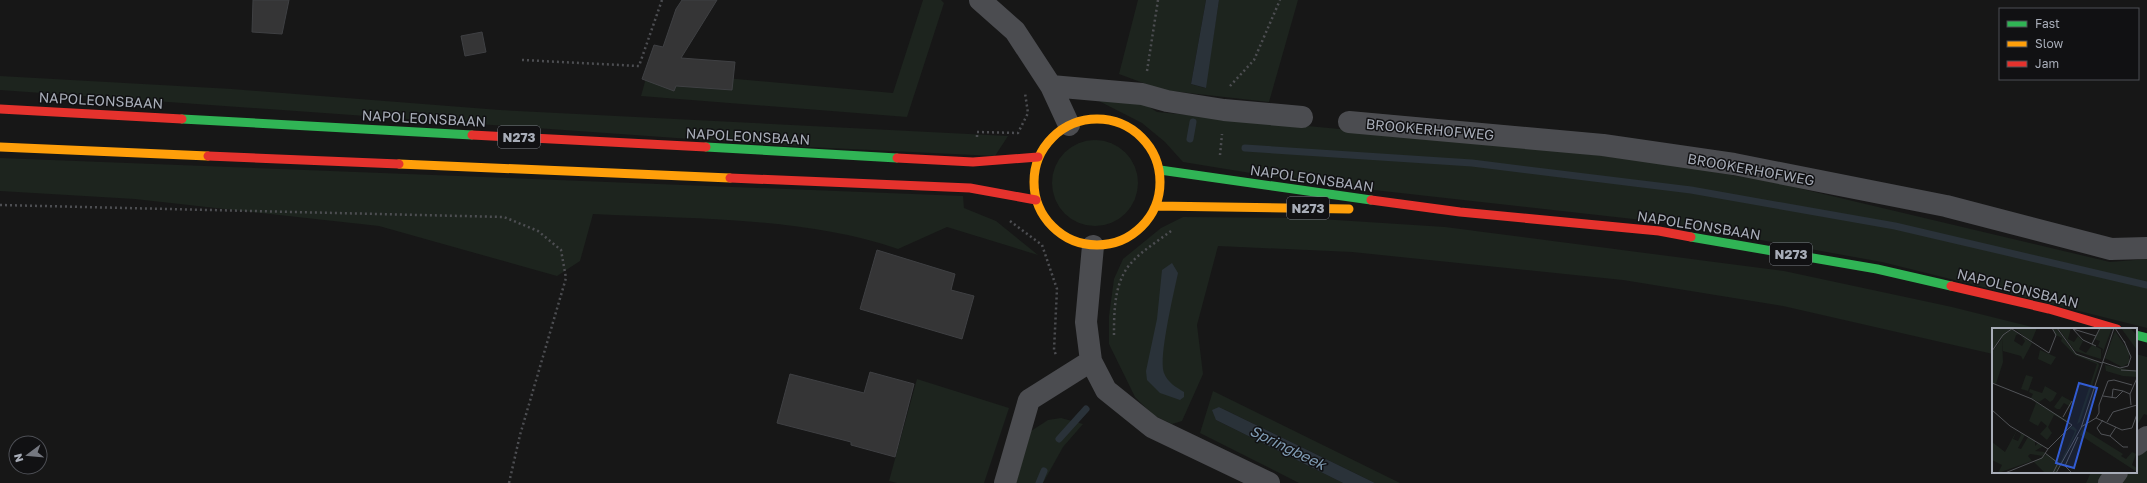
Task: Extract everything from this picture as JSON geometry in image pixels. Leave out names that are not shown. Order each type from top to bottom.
[{"type":"main road","name":"NAPOLEONSBAAN","points":[[0,109],[973,162],[1038,157]]},
{"type":"main road","points":[[1094,119],[1107,119],[1125,125],[1141,136],[1153,152],[1160,170],[1160,188],[1156,206],[1146,223],[1131,236],[1113,244],[1093,246],[1074,242],[1057,232],[1044,218],[1036,200],[1034,178],[1038,157],[1051,138],[1069,125],[1094,119]]},
{"type":"main road","name":"N273","points":[[0,147],[970,188],[1036,200]]},
{"type":"main road","name":"NAPOLEONSBAAN","points":[[1160,170],[1460,212],[1659,231],[1878,269],[2049,309],[2114,328]]},
{"type":"main road","name":"NAPOLEONSBAAN","points":[[1156,206],[1358,209]]},
{"type":"main road","name":"NAPOLEONSBAAN","points":[[1373,210],[1460,212]]},
{"type":"main road","points":[[2137,334],[2147,338]]},
{"type":"street","points":[[980,0],[1015,31],[1051,86],[1069,125]]},
{"type":"street","points":[[1051,86],[1142,94],[1167,101],[1224,110],[1302,117]]},
{"type":"street","name":"BROOKERHOFWEG","points":[[1349,122],[1603,145],[1734,164],[1946,206],[2111,249],[2147,248]]},
{"type":"street","points":[[1093,246],[1086,322],[1091,361],[1106,390],[1152,427],[1268,483]]},
{"type":"street","points":[[1005,483],[1029,400],[1091,361]]},
{"type":"street","points":[[2137,444],[2147,437]]},
{"type":"street","points":[[2110,483],[2116,473]]},
{"type":"path","points":[[522,60],[638,66],[662,0]]},
{"type":"path","points":[[1142,94],[1157,15],[1158,0]]},
{"type":"path","points":[[1218,179],[1227,89],[1254,60],[1280,0]]},
{"type":"path","points":[[0,205],[504,217],[538,231],[561,250],[566,278],[520,435],[509,483]]},
{"type":"path","points":[[1114,337],[1115,308],[1121,280],[1132,262],[1172,229]]},
{"type":"shaded area","points":[[923,0],[941,0],[944,3],[907,117],[641,96],[648,71],[893,93]]},
{"type":"shaded area","points":[[1138,0],[1206,0],[1191,84],[1205,88],[1219,0],[1298,0],[1269,102],[1162,90],[1119,74]]},
{"type":"shaded area","points":[[0,76],[232,89],[500,110],[1008,136],[995,156],[788,146],[0,90]]},
{"type":"shaded area","points":[[1093,98],[1141,102],[1157,112],[1521,146],[1675,165],[1777,183],[2110,262],[2147,259],[2147,328],[1882,262],[1660,222],[1311,183],[1183,162],[1165,142],[1142,123]]},
{"type":"shaded area","points":[[1095,140],[1111,143],[1119,147],[1131,159],[1135,167],[1138,183],[1135,199],[1131,207],[1119,219],[1111,223],[1095,226],[1079,223],[1071,219],[1059,207],[1055,199],[1052,183],[1055,167],[1059,159],[1071,147],[1079,143]]},
{"type":"shaded area","points":[[0,158],[963,196],[964,208],[996,221],[1038,255],[947,227],[898,249],[825,231],[786,225],[747,221],[593,214],[580,261],[557,276],[379,226],[135,199],[0,191]]},
{"type":"shaded area","points":[[1183,217],[1305,218],[1445,227],[1784,271],[1952,307],[2036,328],[1992,328],[1992,354],[1783,306],[1623,280],[1352,252],[1218,246],[1197,325],[1203,374],[1182,421],[1172,424],[1153,415],[1135,397],[1109,344],[1109,316],[1114,279],[1123,259],[1161,228]]},
{"type":"shaded area","points":[[2137,354],[2147,357],[2147,415],[2144,414],[2137,425]]},
{"type":"shaded area","points":[[917,379],[1009,408],[984,483],[897,483],[889,481]]},
{"type":"shaded area","points":[[1213,391],[1400,483],[1375,483],[1219,407],[1216,420],[1343,483],[1299,483],[1200,433]]},
{"type":"shaded area","points":[[1061,418],[1083,424],[1063,447],[1043,483],[1016,483],[1031,431],[1048,420]]},
{"type":"shaded area","points":[[2147,446],[2147,483],[2117,483],[2124,473],[2137,473],[2137,455]]},
{"type":"shaded area","points":[[2091,473],[2106,473],[2099,483],[2086,483]]},
{"type":"water","points":[[1206,0],[1219,0],[1206,88],[1191,84]]},
{"type":"water","points":[[1172,263],[1178,273],[1167,325],[1163,365],[1164,373],[1168,379],[1172,384],[1184,392],[1184,397],[1180,400],[1160,393],[1147,380],[1146,371],[1157,319],[1162,270]]},
{"type":"water","points":[[1219,407],[1375,483],[1343,483],[1216,420],[1212,410]]},
{"type":"building","points":[[253,0],[289,0],[282,34],[252,32]]},
{"type":"building","points":[[682,0],[717,0],[681,58],[735,62],[732,90],[676,86],[674,91],[642,79],[654,45],[663,47],[676,9]]},
{"type":"building","points":[[482,32],[486,52],[465,56],[461,36]]},
{"type":"building","points":[[877,250],[955,274],[951,290],[974,296],[962,339],[860,309]]},
{"type":"building","points":[[870,372],[914,384],[895,457],[851,445],[851,442],[777,423],[790,374],[864,393]]},
{"type":"waterway","name":"Springbeek","points":[[1190,139],[1193,122]]},
{"type":"waterway","points":[[1245,148],[1472,163],[1691,190],[1895,226],[2147,285]]},
{"type":"waterway","points":[[1059,439],[1086,409]]},
{"type":"waterway","points":[[1039,483],[1044,471]]},
{"type":"traffic: fast","points":[[182,119],[472,135]]},
{"type":"traffic: fast","points":[[706,147],[897,158]]},
{"type":"traffic: fast","points":[[1160,170],[1371,200]]},
{"type":"traffic: fast","points":[[1691,237],[1877,269],[1951,286]]},
{"type":"traffic: fast","points":[[2137,335],[2147,338]]},
{"type":"traffic: slow","points":[[1091,119],[1103,119],[1121,123],[1142,137],[1156,158],[1160,182],[1156,206],[1142,227],[1121,241],[1103,245],[1091,245],[1073,241],[1052,227],[1038,206],[1034,188],[1034,176],[1038,158],[1052,137],[1073,123],[1091,119]]},
{"type":"traffic: slow","points":[[0,147],[208,156]]},
{"type":"traffic: slow","points":[[399,164],[730,178]]},
{"type":"traffic: slow","points":[[1156,206],[1349,209]]},
{"type":"traffic: jam","points":[[0,109],[182,119]]},
{"type":"traffic: jam","points":[[472,135],[706,147]]},
{"type":"traffic: jam","points":[[208,156],[399,164]]},
{"type":"traffic: jam","points":[[897,158],[973,162],[1038,157]]},
{"type":"traffic: jam","points":[[730,178],[970,188],[1036,200]]},
{"type":"traffic: jam","points":[[1371,200],[1460,212],[1659,231],[1691,237]]},
{"type":"traffic: jam","points":[[1951,286],[2049,309],[2114,328]]}]
